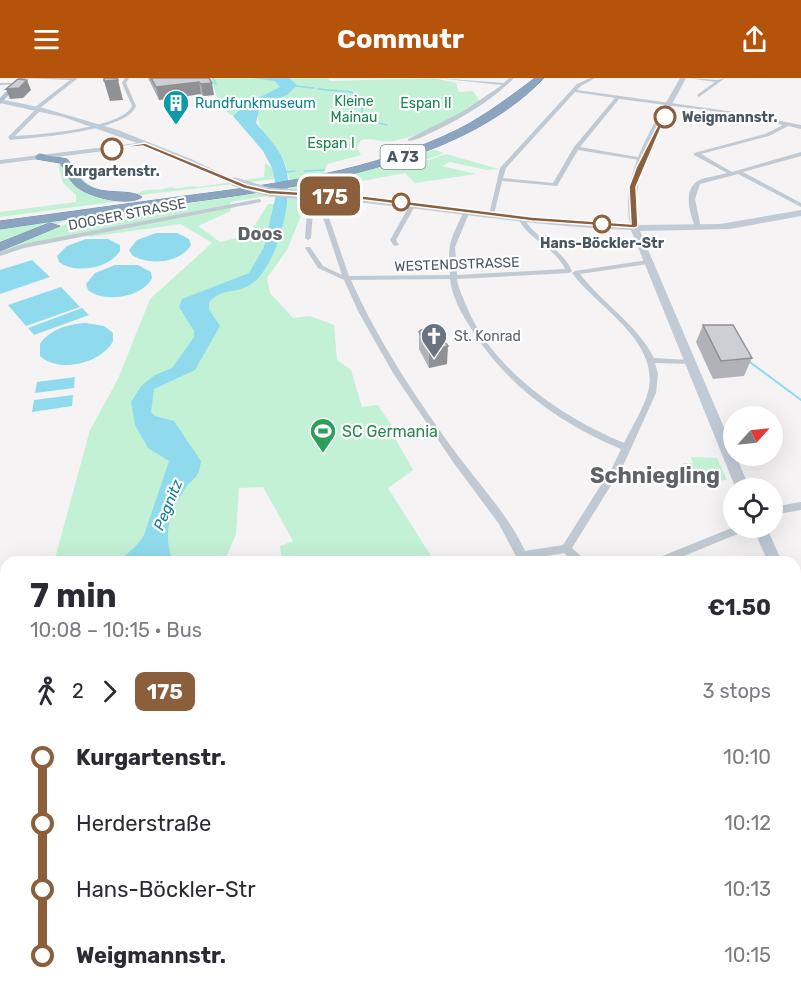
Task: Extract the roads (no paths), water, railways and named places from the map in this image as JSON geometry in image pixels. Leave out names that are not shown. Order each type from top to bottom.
[{"type":"highway","name":"A 73","points":[[315,178],[385,159],[434,141],[477,118],[532,78]]},
{"type":"highway","name":"A 73","points":[[75,212],[174,201],[315,178],[390,162],[447,140],[494,113],[540,78]]},
{"type":"highway","points":[[67,165],[69,158],[78,153]]},
{"type":"highway","points":[[40,157],[55,158],[67,165],[81,186],[103,194],[131,197],[190,194]]},
{"type":"highway","name":"A 73","points":[[75,212],[190,194],[267,186]]},
{"type":"highway","points":[[0,247],[68,222],[174,201]]},
{"type":"highway","points":[[0,222],[75,212]]},
{"type":"main road","points":[[23,78],[5,101],[95,126],[235,182],[269,192],[413,204],[521,218],[635,226],[698,228],[734,226],[801,213]]},
{"type":"main road","points":[[683,78],[643,160],[632,196],[635,226],[738,478]]},
{"type":"main road","points":[[0,162],[143,144]]},
{"type":"main road","points":[[19,160],[55,158],[78,153]]},
{"type":"main road","points":[[764,538],[772,556]]},
{"type":"street","points":[[23,78],[75,79]]},
{"type":"street","points":[[75,79],[38,109],[10,138],[54,135],[95,126],[124,116],[133,110],[134,105],[124,83],[127,78]]},
{"type":"street","points":[[438,78],[506,84]]},
{"type":"street","points":[[410,140],[451,121],[512,78]]},
{"type":"street","points":[[491,214],[503,168],[582,83],[593,78]]},
{"type":"street","points":[[690,78],[721,80]]},
{"type":"street","points":[[699,96],[721,80]]},
{"type":"street","points":[[0,84],[17,84]]},
{"type":"street","points":[[574,91],[671,104],[801,127]]},
{"type":"street","points":[[500,179],[555,186],[576,148],[618,97]]},
{"type":"street","points":[[788,124],[768,135],[696,154],[801,205]]},
{"type":"street","points":[[576,148],[643,160]]},
{"type":"street","points":[[698,228],[693,210],[694,187],[704,179],[798,155],[801,159]]},
{"type":"street","points":[[308,238],[311,210],[316,203],[334,199]]},
{"type":"street","points":[[334,199],[325,215],[346,278],[365,322],[435,430],[511,535],[522,556]]},
{"type":"street","name":"DOOSER STRASSE","points":[[0,254],[23,246],[259,201]]},
{"type":"street","points":[[396,245],[393,240],[413,204]]},
{"type":"street","points":[[467,211],[454,238],[451,253],[453,277],[470,320],[494,354],[515,378],[559,414],[587,432],[626,447]]},
{"type":"street","points":[[521,218],[526,227],[634,333],[650,360],[653,389],[610,480],[566,549],[536,556]]},
{"type":"street","points":[[308,248],[320,267],[333,276],[346,278]]},
{"type":"street","name":"WESTENDSTRASSE","points":[[346,278],[453,277],[572,272],[647,259]]},
{"type":"street","points":[[650,360],[690,362]]},
{"type":"street","points":[[783,509],[801,506]]},
{"type":"street","points":[[673,556],[723,535]]},
{"type":"street","points":[[566,549],[574,556]]},
{"type":"water","name":"Pegnitz","points":[[253,78],[289,78],[297,85],[287,95],[260,106],[256,123],[277,148],[285,165],[288,193],[282,230],[276,247],[260,276],[250,285],[218,295],[209,303],[209,309],[220,326],[195,370],[154,389],[151,412],[155,416],[174,421],[201,461],[198,473],[183,492],[171,518],[168,543],[171,556],[124,556],[144,535],[169,461],[148,448],[135,425],[131,402],[142,385],[155,375],[172,368],[194,337],[194,331],[179,307],[182,299],[249,273],[264,247],[277,190],[272,168],[263,151],[233,116],[245,105],[280,87],[275,81]]},
{"type":"water","points":[[156,233],[177,233],[189,239],[191,245],[180,256],[164,261],[147,261],[132,255],[129,250],[137,240]]},
{"type":"water","points":[[86,239],[108,239],[120,245],[120,251],[108,262],[91,268],[74,268],[59,262],[57,256],[67,246]]},
{"type":"water","points":[[32,260],[50,277],[0,294],[0,270]]},
{"type":"water","points":[[115,265],[138,265],[151,272],[152,278],[140,290],[122,296],[103,296],[88,290],[86,284],[95,273]]},
{"type":"water","points":[[61,287],[80,307],[26,326],[8,305]]},
{"type":"water","points":[[82,308],[89,315],[34,335],[28,328]]},
{"type":"water","points":[[86,323],[104,326],[113,333],[113,341],[100,355],[80,364],[69,365],[48,361],[40,356],[40,344],[54,331]]},
{"type":"water","points":[[75,377],[74,388],[35,393],[37,382]]},
{"type":"water","points":[[73,395],[72,406],[32,412],[34,400]]},
{"type":"waterway","points":[[213,78],[216,84]]},
{"type":"waterway","points":[[295,86],[314,88]]},
{"type":"waterway","points":[[318,89],[351,92],[361,100]]},
{"type":"waterway","points":[[362,101],[358,106],[362,108],[362,113],[371,118],[371,121],[387,125]]},
{"type":"waterway","points":[[304,171],[324,170]]},
{"type":"waterway","points":[[285,172],[295,171]]},
{"type":"waterway","points":[[747,360],[801,400]]},
{"type":"place","name":"Weigmannstr.","points":[[665,117]]},
{"type":"place","name":"Rundfunkmuseum","points":[[176,126]]},
{"type":"place","name":"Kurgartenstr.","points":[[112,149]]},
{"type":"place","name":"Hans-Böckler-Str","points":[[602,224]]},
{"type":"place","name":"St. Konrad","points":[[434,359]]},
{"type":"place","name":"SC Germania","points":[[323,454]]},
{"type":"district","name":"Doos","points":[[260,234]]},
{"type":"district","name":"Schniegling","points":[[655,475]]},
{"type":"park label","name":"Espan II","points":[[426,103]]},
{"type":"park label","name":"Kleine Mainau","points":[[354,110]]},
{"type":"park label","name":"Espan I","points":[[331,143]]}]
